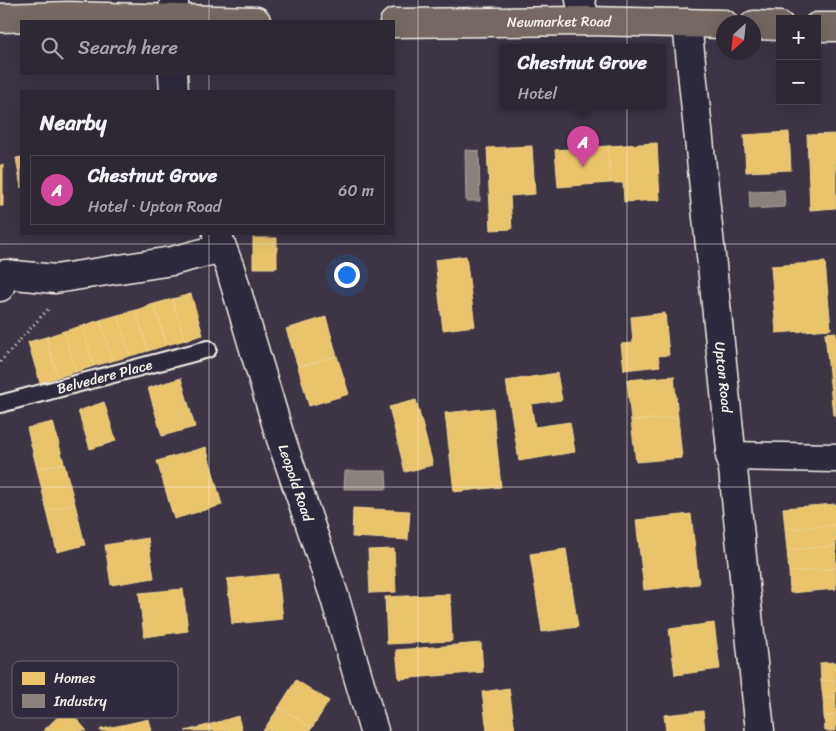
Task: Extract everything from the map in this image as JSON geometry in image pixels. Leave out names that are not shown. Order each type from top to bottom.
[{"type":"highway","name":"Newmarket Road","points":[[395,23],[583,11],[716,24]]},
{"type":"highway","points":[[0,18],[174,13],[246,20]]},
{"type":"highway","points":[[761,25],[776,26]]},
{"type":"highway","points":[[821,27],[836,28]]},
{"type":"street","name":"Upton Road","points":[[687,22],[730,456],[760,731]]},
{"type":"street","points":[[173,75],[174,90]]},
{"type":"street","points":[[0,287],[5,274],[55,279],[172,261],[219,241]]},
{"type":"street","name":"Leopold Road","points":[[219,241],[279,433],[334,595],[374,731]]},
{"type":"street","points":[[730,456],[836,458]]},
{"type":"lane","name":"Belvedere Place","points":[[0,404],[208,348]]},
{"type":"path","points":[[0,362],[60,296],[55,279]]},
{"type":"building: Homes","points":[[789,132],[791,170],[746,172],[744,135]]},
{"type":"building: Homes","points":[[836,134],[836,208],[810,210],[807,135]]},
{"type":"building: Homes","points":[[657,143],[660,200],[624,202],[623,183],[610,183],[608,146]]},
{"type":"building: Homes","points":[[532,146],[535,194],[510,196],[512,229],[491,230],[487,148]]},
{"type":"building: Homes","points":[[608,146],[610,183],[558,187],[555,150]]},
{"type":"building: Homes","points":[[20,157],[20,182],[16,158]]},
{"type":"building: Homes","points":[[0,165],[3,165],[3,206],[0,206]]},
{"type":"building: Homes","points":[[253,238],[277,238],[277,268],[253,268]]},
{"type":"building: Homes","points":[[466,256],[475,326],[443,330],[435,260]]},
{"type":"building: Homes","points":[[825,262],[831,329],[776,333],[771,266]]},
{"type":"building: Homes","points":[[191,294],[203,335],[185,340],[172,299]]},
{"type":"building: Homes","points":[[172,299],[185,340],[167,345],[154,304]]},
{"type":"building: Homes","points":[[154,304],[167,345],[148,351],[136,310]]},
{"type":"building: Homes","points":[[136,310],[148,351],[130,356],[118,315]]},
{"type":"building: Homes","points":[[665,313],[669,355],[658,356],[660,366],[624,370],[621,344],[633,343],[631,317]]},
{"type":"building: Homes","points":[[118,315],[130,356],[112,361],[100,320]]},
{"type":"building: Homes","points":[[326,317],[337,356],[298,367],[286,329]]},
{"type":"building: Homes","points":[[100,320],[112,361],[94,366],[82,326]]},
{"type":"building: Homes","points":[[82,326],[94,366],[76,372],[64,331]]},
{"type":"building: Homes","points":[[64,331],[76,372],[58,377],[46,337]]},
{"type":"building: Homes","points":[[836,332],[836,415],[833,415],[825,333]]},
{"type":"building: Homes","points":[[46,337],[58,377],[40,383],[28,342]]},
{"type":"building: Homes","points":[[337,356],[349,394],[309,406],[298,367]]},
{"type":"building: Homes","points":[[557,373],[562,400],[531,404],[535,427],[570,422],[575,452],[519,461],[506,381]]},
{"type":"building: Homes","points":[[674,376],[678,417],[631,421],[627,380]]},
{"type":"building: Homes","points":[[181,378],[195,427],[162,436],[148,388]]},
{"type":"building: Homes","points":[[416,400],[433,465],[405,472],[389,407]]},
{"type":"building: Homes","points":[[104,402],[116,441],[90,449],[78,411]]},
{"type":"building: Homes","points":[[493,408],[501,487],[454,492],[445,413]]},
{"type":"building: Homes","points":[[678,417],[682,458],[636,462],[631,421]]},
{"type":"building: Homes","points":[[53,422],[64,463],[37,469],[27,428]]},
{"type":"building: Homes","points":[[206,447],[222,505],[174,519],[157,461]]},
{"type":"building: Homes","points":[[64,463],[75,504],[47,511],[37,469]]},
{"type":"building: Homes","points":[[75,504],[85,545],[57,552],[47,511]]},
{"type":"building: Homes","points":[[836,504],[836,525],[785,529],[783,508]]},
{"type":"building: Homes","points":[[353,508],[410,511],[408,540],[352,537]]},
{"type":"building: Homes","points":[[691,514],[699,584],[644,590],[636,520]]},
{"type":"building: Homes","points":[[836,525],[836,546],[787,550],[785,529]]},
{"type":"building: Homes","points":[[148,538],[154,578],[111,585],[105,545]]},
{"type":"building: Homes","points":[[836,546],[836,568],[789,572],[787,550]]},
{"type":"building: Homes","points":[[394,549],[396,592],[370,593],[368,550]]},
{"type":"building: Homes","points":[[566,549],[578,627],[542,632],[530,554]]},
{"type":"building: Homes","points":[[836,568],[836,589],[790,593],[789,572]]},
{"type":"building: Homes","points":[[278,574],[283,619],[232,624],[227,579]]},
{"type":"building: Homes","points":[[183,589],[188,631],[144,637],[139,593]]},
{"type":"building: Homes","points":[[450,594],[452,641],[387,644],[385,597]]},
{"type":"building: Homes","points":[[714,623],[720,669],[675,675],[669,629]]},
{"type":"building: Homes","points":[[481,643],[483,672],[399,679],[396,650]]},
{"type":"building: Homes","points":[[836,662],[836,680],[821,681],[820,663]]},
{"type":"building: Homes","points":[[296,680],[329,701],[312,728],[279,707]]},
{"type":"building: Homes","points":[[836,680],[836,697],[823,698],[821,681]]},
{"type":"building: Homes","points":[[509,688],[515,731],[487,731],[482,692]]},
{"type":"building: Homes","points":[[836,697],[836,715],[824,716],[823,698]]},
{"type":"building: Homes","points":[[279,707],[312,728],[310,731],[263,731]]},
{"type":"building: Homes","points":[[703,711],[705,731],[666,731],[664,715]]},
{"type":"building: Homes","points":[[836,715],[836,731],[825,731],[824,716]]},
{"type":"building: Homes","points":[[238,716],[242,731],[209,731],[208,725]]},
{"type":"building: Homes","points":[[57,718],[76,718],[87,731],[43,731]]},
{"type":"building: Homes","points":[[149,719],[152,731],[124,731],[122,725]]},
{"type":"building: Homes","points":[[122,725],[124,731],[100,731],[101,729]]},
{"type":"building: Homes","points":[[208,725],[209,731],[185,731]]},
{"type":"building: Industry","points":[[465,150],[479,151],[480,201],[466,201]]},
{"type":"building: Industry","points":[[784,190],[785,207],[750,209],[749,191]]},
{"type":"building: Industry","points":[[345,471],[386,471],[387,489],[344,489]]},
{"type":"place","name":"Chestnut Grove","points":[[583,167]]}]
